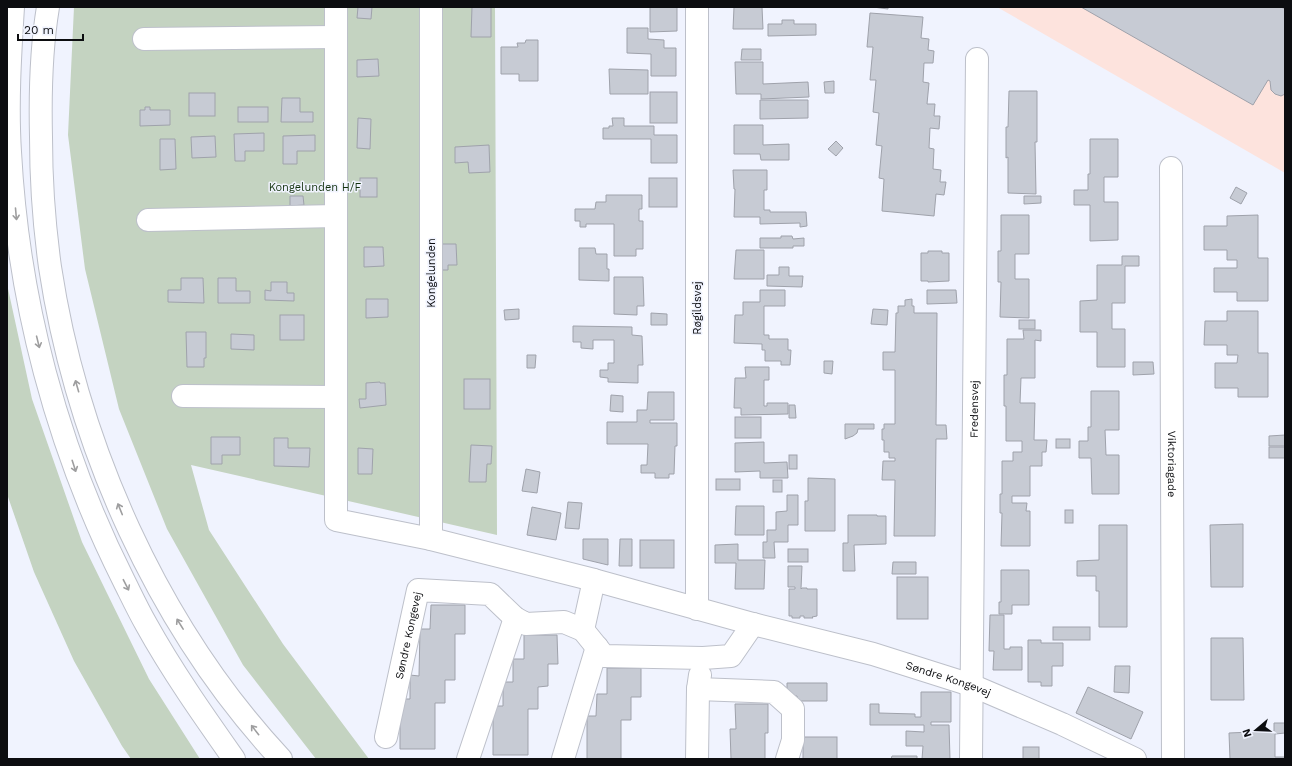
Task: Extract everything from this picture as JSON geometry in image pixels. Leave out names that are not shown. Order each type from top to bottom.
[{"type":"main road","points":[[13,7],[9,69],[10,144],[17,234],[31,315],[51,395],[82,487],[108,549],[145,623],[188,693],[234,759]]},
{"type":"main road","points":[[48,7],[40,95],[41,181],[50,267],[54,290],[66,351],[90,434],[122,514],[160,591],[206,665],[257,734],[281,759]]},
{"type":"main road","points":[[183,396],[336,397],[336,7]]},
{"type":"main road","name":"Kongelunden","points":[[431,7],[431,539]]},
{"type":"main road","name":"Røgildsvej","points":[[696,609],[697,7]]},
{"type":"main road","points":[[144,39],[336,37]]},
{"type":"main road","name":"Fredensvej","points":[[971,759],[977,59]]},
{"type":"main road","name":"Viktoriagade","points":[[1171,168],[1173,759]]},
{"type":"main road","points":[[148,220],[336,216]]},
{"type":"main road","name":"Søndre Kongevej","points":[[336,397],[336,520],[431,539],[594,580],[696,609],[873,654],[971,685],[1062,724],[1135,759]]},
{"type":"main road","points":[[582,630],[594,580]]},
{"type":"main road","name":"Søndre Kongevej","points":[[386,737],[418,590],[490,594],[515,618],[526,624],[564,622],[582,630],[604,656],[703,658],[731,656],[753,624]]},
{"type":"main road","points":[[468,759],[515,618]]},
{"type":"main road","points":[[563,759],[596,647]]},
{"type":"main road","points":[[697,759],[698,689],[703,658]]},
{"type":"main road","points":[[698,689],[774,692],[793,709],[793,740],[787,759]]},
{"type":"shaded area","points":[[997,7],[1285,7],[1285,173]]},
{"type":"green space","name":"Kongelunden H/F","points":[[74,7],[495,7],[497,535],[191,465],[209,530],[283,644],[369,759],[316,759],[243,665],[167,529],[119,409],[85,269],[68,135]]},
{"type":"green space","points":[[7,284],[32,399],[82,542],[149,679],[200,759],[131,759],[122,746],[74,661],[34,572],[7,494]]},
{"type":"building","points":[[358,7],[372,7],[371,19],[357,18]]},
{"type":"building","points":[[472,7],[491,7],[491,37],[471,37]]},
{"type":"building","points":[[650,7],[677,7],[677,31],[650,32]]},
{"type":"building","points":[[734,7],[762,7],[763,29],[733,29]]},
{"type":"building","points":[[873,7],[888,7],[888,9]]},
{"type":"building","points":[[1081,7],[1281,7],[1285,9],[1285,94],[1281,96],[1275,94],[1271,90],[1270,81],[1268,80],[1253,105]]},
{"type":"building","points":[[870,13],[923,17],[921,38],[929,39],[928,50],[934,51],[933,63],[924,63],[923,82],[929,83],[927,104],[935,104],[934,116],[940,116],[939,129],[930,128],[929,148],[934,149],[933,169],[941,170],[940,182],[946,182],[944,195],[936,194],[934,216],[882,211],[884,179],[879,178],[882,146],[876,145],[879,113],[873,112],[876,80],[870,80],[873,47],[867,47]]},
{"type":"building","points":[[782,20],[794,20],[794,24],[816,24],[816,35],[768,36],[768,24],[782,24]]},
{"type":"building","points":[[627,28],[648,28],[648,39],[664,40],[664,48],[676,48],[676,76],[651,76],[651,54],[627,53]]},
{"type":"building","points":[[526,40],[538,40],[538,81],[519,81],[519,74],[501,74],[501,47],[518,47],[517,43],[525,43]]},
{"type":"building","points":[[742,49],[761,49],[761,60],[741,60]]},
{"type":"building","points":[[378,59],[379,76],[357,77],[357,60]]},
{"type":"building","points":[[735,62],[763,62],[763,84],[808,82],[809,97],[761,99],[761,94],[736,94]]},
{"type":"building","points":[[609,69],[648,70],[648,94],[610,94]]},
{"type":"building","points":[[834,81],[834,93],[825,93],[824,82]]},
{"type":"building","points":[[1009,91],[1037,91],[1037,142],[1035,142],[1036,194],[1008,193],[1006,127],[1008,127]]},
{"type":"building","points":[[650,92],[677,92],[677,123],[650,123]]},
{"type":"building","points":[[189,93],[215,93],[215,116],[189,116]]},
{"type":"building","points":[[282,98],[300,98],[300,112],[313,112],[313,122],[281,122]]},
{"type":"building","points":[[760,100],[808,100],[808,118],[760,119]]},
{"type":"building","points":[[145,107],[150,107],[150,110],[170,110],[170,125],[140,126],[140,110],[145,110]]},
{"type":"building","points":[[238,107],[268,107],[268,122],[238,122]]},
{"type":"building","points":[[358,118],[371,119],[370,149],[357,148]]},
{"type":"building","points":[[612,118],[624,118],[624,126],[654,126],[654,135],[677,135],[677,163],[651,163],[651,139],[603,139],[603,128],[613,126]]},
{"type":"building","points":[[734,125],[763,125],[763,145],[789,144],[789,160],[761,160],[760,154],[734,154]]},
{"type":"building","points":[[264,133],[264,151],[245,151],[245,161],[235,161],[234,134]]},
{"type":"building","points":[[315,135],[315,151],[297,151],[297,164],[283,164],[283,136]]},
{"type":"building","points":[[215,136],[216,157],[192,158],[191,137]]},
{"type":"building","points":[[160,139],[175,139],[176,169],[160,170]]},
{"type":"building","points":[[1090,139],[1118,139],[1118,177],[1104,177],[1104,202],[1118,202],[1118,240],[1090,241],[1090,205],[1074,205],[1074,190],[1088,190],[1088,174],[1090,174]]},
{"type":"building","points":[[836,141],[843,148],[836,156],[828,149]]},
{"type":"building","points":[[489,145],[490,172],[469,173],[468,162],[455,163],[455,147]]},
{"type":"building","points":[[733,170],[767,170],[767,190],[764,190],[764,210],[770,210],[770,212],[806,212],[807,226],[800,227],[800,223],[760,224],[760,217],[734,217],[735,189]]},
{"type":"building","points":[[360,178],[377,178],[377,197],[360,197]]},
{"type":"building","points":[[649,178],[677,178],[677,207],[649,207]]},
{"type":"building","points":[[1236,187],[1247,193],[1241,204],[1230,198]]},
{"type":"building","points":[[606,195],[642,195],[642,209],[639,209],[639,221],[643,221],[643,249],[636,249],[636,256],[614,256],[614,224],[586,224],[586,227],[580,227],[580,221],[575,221],[575,209],[595,209],[596,202],[606,202]]},
{"type":"building","points":[[290,196],[303,196],[304,205],[290,206]]},
{"type":"building","points":[[1024,196],[1041,196],[1041,203],[1024,204]]},
{"type":"building","points":[[1001,215],[1029,215],[1029,254],[1015,254],[1015,279],[1029,279],[1029,318],[1000,317],[1001,282],[998,282],[998,251],[1001,251]]},
{"type":"building","points":[[1258,215],[1258,258],[1268,258],[1268,301],[1237,301],[1237,292],[1214,292],[1214,268],[1237,268],[1237,260],[1227,260],[1227,250],[1204,250],[1204,226],[1227,226],[1227,216]]},
{"type":"building","points":[[781,236],[792,236],[793,239],[804,238],[804,246],[793,246],[793,248],[760,248],[760,238],[781,238]]},
{"type":"building","points":[[441,244],[456,244],[457,265],[448,265],[448,270],[442,270]]},
{"type":"building","points":[[364,247],[383,247],[384,266],[364,267]]},
{"type":"building","points":[[579,248],[595,248],[596,254],[607,254],[609,281],[579,280]]},
{"type":"building","points":[[736,250],[764,250],[764,279],[734,279]]},
{"type":"building","points":[[928,251],[942,251],[942,253],[949,253],[949,281],[921,281],[921,253],[928,253]]},
{"type":"building","points":[[1122,256],[1139,256],[1139,266],[1125,266],[1125,303],[1112,303],[1112,329],[1125,329],[1125,367],[1097,367],[1097,332],[1080,332],[1080,301],[1097,300],[1097,265],[1122,265]]},
{"type":"building","points":[[779,267],[789,267],[789,276],[803,276],[802,287],[767,286],[767,275],[779,275]]},
{"type":"building","points":[[614,277],[643,277],[644,306],[637,306],[637,315],[614,314]]},
{"type":"building","points":[[181,278],[203,278],[204,303],[168,302],[168,290],[181,290]]},
{"type":"building","points":[[218,278],[236,278],[236,291],[250,291],[250,303],[218,303]]},
{"type":"building","points":[[271,282],[287,282],[287,293],[294,293],[294,301],[265,300],[265,290],[271,291]]},
{"type":"building","points":[[760,290],[785,290],[785,306],[764,306],[764,335],[769,335],[769,339],[788,339],[788,350],[791,350],[790,365],[781,365],[781,361],[765,361],[765,350],[762,350],[762,344],[734,343],[735,315],[743,315],[743,302],[760,302]]},
{"type":"building","points":[[927,290],[956,290],[957,303],[927,304]]},
{"type":"building","points":[[366,299],[388,299],[388,317],[366,318]]},
{"type":"building","points":[[912,299],[914,313],[937,313],[936,425],[946,425],[947,439],[936,439],[935,536],[894,536],[895,480],[882,480],[883,461],[895,461],[895,458],[889,458],[889,452],[884,452],[884,440],[882,440],[882,429],[884,429],[884,424],[895,424],[895,370],[883,370],[883,352],[895,352],[896,313],[898,313],[898,306],[905,306],[905,300]]},
{"type":"building","points":[[519,309],[519,319],[505,320],[504,310]]},
{"type":"building","points":[[873,309],[888,310],[887,325],[871,324]]},
{"type":"building","points":[[1227,311],[1258,311],[1258,353],[1268,353],[1268,397],[1238,397],[1238,388],[1215,388],[1215,363],[1237,363],[1238,355],[1227,355],[1227,345],[1204,345],[1205,321],[1227,321]]},
{"type":"building","points":[[651,313],[667,314],[667,325],[651,325]]},
{"type":"building","points":[[280,315],[304,315],[304,340],[280,340]]},
{"type":"building","points":[[1019,320],[1035,320],[1035,329],[1019,329]]},
{"type":"building","points":[[573,326],[632,327],[632,335],[642,336],[643,365],[638,365],[638,383],[608,382],[608,378],[600,377],[600,370],[608,370],[608,363],[614,363],[614,340],[593,340],[593,349],[581,348],[581,342],[573,342]]},
{"type":"building","points":[[1023,330],[1041,330],[1041,341],[1035,340],[1035,378],[1021,378],[1020,403],[1035,403],[1034,440],[1047,440],[1046,452],[1042,452],[1042,466],[1030,466],[1030,496],[1012,496],[1012,503],[1027,503],[1026,511],[1030,511],[1030,546],[1001,546],[1002,513],[1000,513],[1000,494],[1002,494],[1002,461],[1013,461],[1013,452],[1022,452],[1022,441],[1006,441],[1004,375],[1007,375],[1007,339],[1024,339]]},
{"type":"building","points":[[186,332],[206,332],[206,358],[204,358],[204,367],[187,367]]},
{"type":"building","points":[[231,334],[254,335],[254,350],[231,349]]},
{"type":"building","points":[[527,355],[536,355],[535,368],[527,368]]},
{"type":"building","points":[[824,361],[833,361],[832,374],[824,373]]},
{"type":"building","points":[[1133,362],[1153,362],[1154,374],[1133,375]]},
{"type":"building","points":[[745,367],[769,367],[769,380],[764,380],[764,406],[767,406],[767,403],[788,403],[788,414],[741,415],[741,408],[734,408],[735,378],[746,378]]},
{"type":"building","points":[[464,379],[490,379],[490,409],[464,409]]},
{"type":"building","points":[[366,383],[385,383],[386,405],[360,408],[359,399],[366,399]]},
{"type":"building","points":[[1091,391],[1119,391],[1119,430],[1105,430],[1106,455],[1119,455],[1119,494],[1092,494],[1091,458],[1079,458],[1079,441],[1088,441],[1088,427],[1091,427]]},
{"type":"building","points":[[648,392],[674,392],[674,420],[650,420],[650,423],[677,423],[677,446],[675,446],[674,474],[669,474],[669,478],[655,478],[655,473],[641,473],[641,465],[647,465],[648,444],[607,444],[607,422],[637,422],[637,410],[647,410]]},
{"type":"building","points":[[611,395],[623,396],[623,412],[610,411]]},
{"type":"building","points":[[789,405],[795,405],[796,418],[789,418]]},
{"type":"building","points":[[735,417],[761,417],[761,438],[735,438]]},
{"type":"building","points":[[845,424],[874,424],[874,429],[858,429],[857,433],[845,439]]},
{"type":"building","points":[[1285,435],[1285,446],[1269,446],[1269,436]]},
{"type":"building","points":[[211,437],[240,437],[240,455],[222,455],[222,464],[211,464]]},
{"type":"building","points":[[274,438],[288,438],[288,448],[310,448],[309,467],[274,466]]},
{"type":"building","points":[[1056,439],[1070,439],[1070,448],[1056,448]]},
{"type":"building","points":[[764,442],[764,463],[787,462],[788,478],[760,478],[760,471],[735,472],[735,443]]},
{"type":"building","points":[[471,445],[492,446],[491,464],[487,464],[486,482],[469,482]]},
{"type":"building","points":[[1269,447],[1285,447],[1285,458],[1269,458]]},
{"type":"building","points":[[358,448],[373,449],[372,474],[358,474]]},
{"type":"building","points":[[789,455],[797,455],[797,469],[789,469]]},
{"type":"building","points":[[526,469],[540,472],[537,493],[522,491]]},
{"type":"building","points":[[808,478],[835,479],[835,531],[805,531],[805,501],[808,501]]},
{"type":"building","points":[[716,479],[740,479],[740,490],[716,490]]},
{"type":"building","points":[[773,480],[782,480],[782,492],[773,492]]},
{"type":"building","points":[[787,495],[798,495],[798,525],[788,525],[788,542],[774,542],[775,558],[763,558],[763,542],[767,542],[767,530],[776,530],[776,512],[787,511]]},
{"type":"building","points":[[568,502],[582,503],[579,529],[565,528]]},
{"type":"building","points":[[736,506],[764,506],[764,535],[735,535]]},
{"type":"building","points":[[532,507],[561,513],[556,540],[527,535]]},
{"type":"building","points":[[1065,510],[1073,510],[1073,523],[1065,523]]},
{"type":"building","points":[[848,515],[886,516],[886,544],[854,545],[855,571],[843,571],[843,543],[848,543]]},
{"type":"building","points":[[1243,524],[1243,587],[1211,587],[1210,525]]},
{"type":"building","points":[[1099,525],[1127,525],[1127,627],[1099,627],[1099,591],[1096,591],[1096,576],[1077,576],[1077,561],[1099,560]]},
{"type":"building","points":[[583,539],[608,539],[608,565],[583,559]]},
{"type":"building","points":[[620,539],[632,539],[632,566],[619,566]]},
{"type":"building","points":[[640,540],[674,540],[674,568],[640,568]]},
{"type":"building","points":[[738,544],[738,560],[765,560],[764,589],[735,589],[736,563],[715,563],[715,545]]},
{"type":"building","points":[[788,549],[808,549],[808,562],[788,562]]},
{"type":"building","points":[[893,562],[916,562],[916,574],[892,574]]},
{"type":"building","points":[[788,566],[802,566],[801,589],[817,589],[817,616],[812,617],[813,618],[804,618],[804,616],[800,616],[800,618],[792,618],[792,616],[789,616],[789,589],[795,589],[795,587],[788,587]]},
{"type":"building","points":[[1001,570],[1029,570],[1029,605],[1012,605],[1012,614],[999,614],[999,602],[1001,602]]},
{"type":"building","points":[[897,577],[928,577],[928,619],[897,619]]},
{"type":"building","points":[[431,605],[465,605],[465,634],[455,634],[455,680],[445,680],[445,703],[435,703],[435,749],[400,749],[400,699],[410,699],[410,675],[419,676],[420,629],[430,629]]},
{"type":"building","points":[[990,615],[1004,615],[1004,649],[1010,649],[1010,647],[1022,647],[1022,670],[993,670],[994,651],[989,651]]},
{"type":"building","points":[[1053,627],[1090,627],[1090,640],[1053,640]]},
{"type":"building","points":[[524,635],[557,635],[558,664],[548,664],[548,686],[538,687],[538,709],[528,709],[528,755],[493,755],[493,706],[503,706],[503,682],[513,682],[513,659],[524,659]]},
{"type":"building","points":[[1211,638],[1243,638],[1244,700],[1211,700]]},
{"type":"building","points":[[1028,640],[1041,640],[1041,643],[1063,643],[1063,666],[1052,666],[1052,686],[1041,686],[1041,682],[1028,682]]},
{"type":"building","points":[[1115,666],[1130,666],[1129,693],[1114,692]]},
{"type":"building","points":[[607,668],[641,668],[641,697],[631,697],[631,720],[621,720],[621,759],[587,759],[587,716],[596,716],[597,694],[607,694]]},
{"type":"building","points":[[787,683],[827,683],[827,701],[798,701],[797,696],[787,696]]},
{"type":"building","points":[[1088,687],[1143,712],[1131,739],[1076,713]]},
{"type":"building","points":[[921,692],[951,692],[951,722],[931,722],[931,725],[949,725],[950,759],[922,759],[923,746],[906,746],[906,731],[924,732],[924,725],[870,725],[870,704],[879,704],[879,713],[915,714],[915,717],[921,717]]},
{"type":"building","points":[[735,704],[768,704],[768,733],[765,733],[765,759],[731,759],[730,729],[736,729]]},
{"type":"building","points":[[1274,723],[1285,723],[1285,733],[1275,734],[1275,757],[1285,757],[1285,759],[1230,759],[1229,733],[1274,731]]},
{"type":"building","points":[[803,737],[837,737],[837,759],[803,759]]},
{"type":"building","points":[[1023,747],[1039,747],[1039,759],[1023,759]]},
{"type":"building","points":[[892,756],[917,756],[917,759],[891,759]]}]
